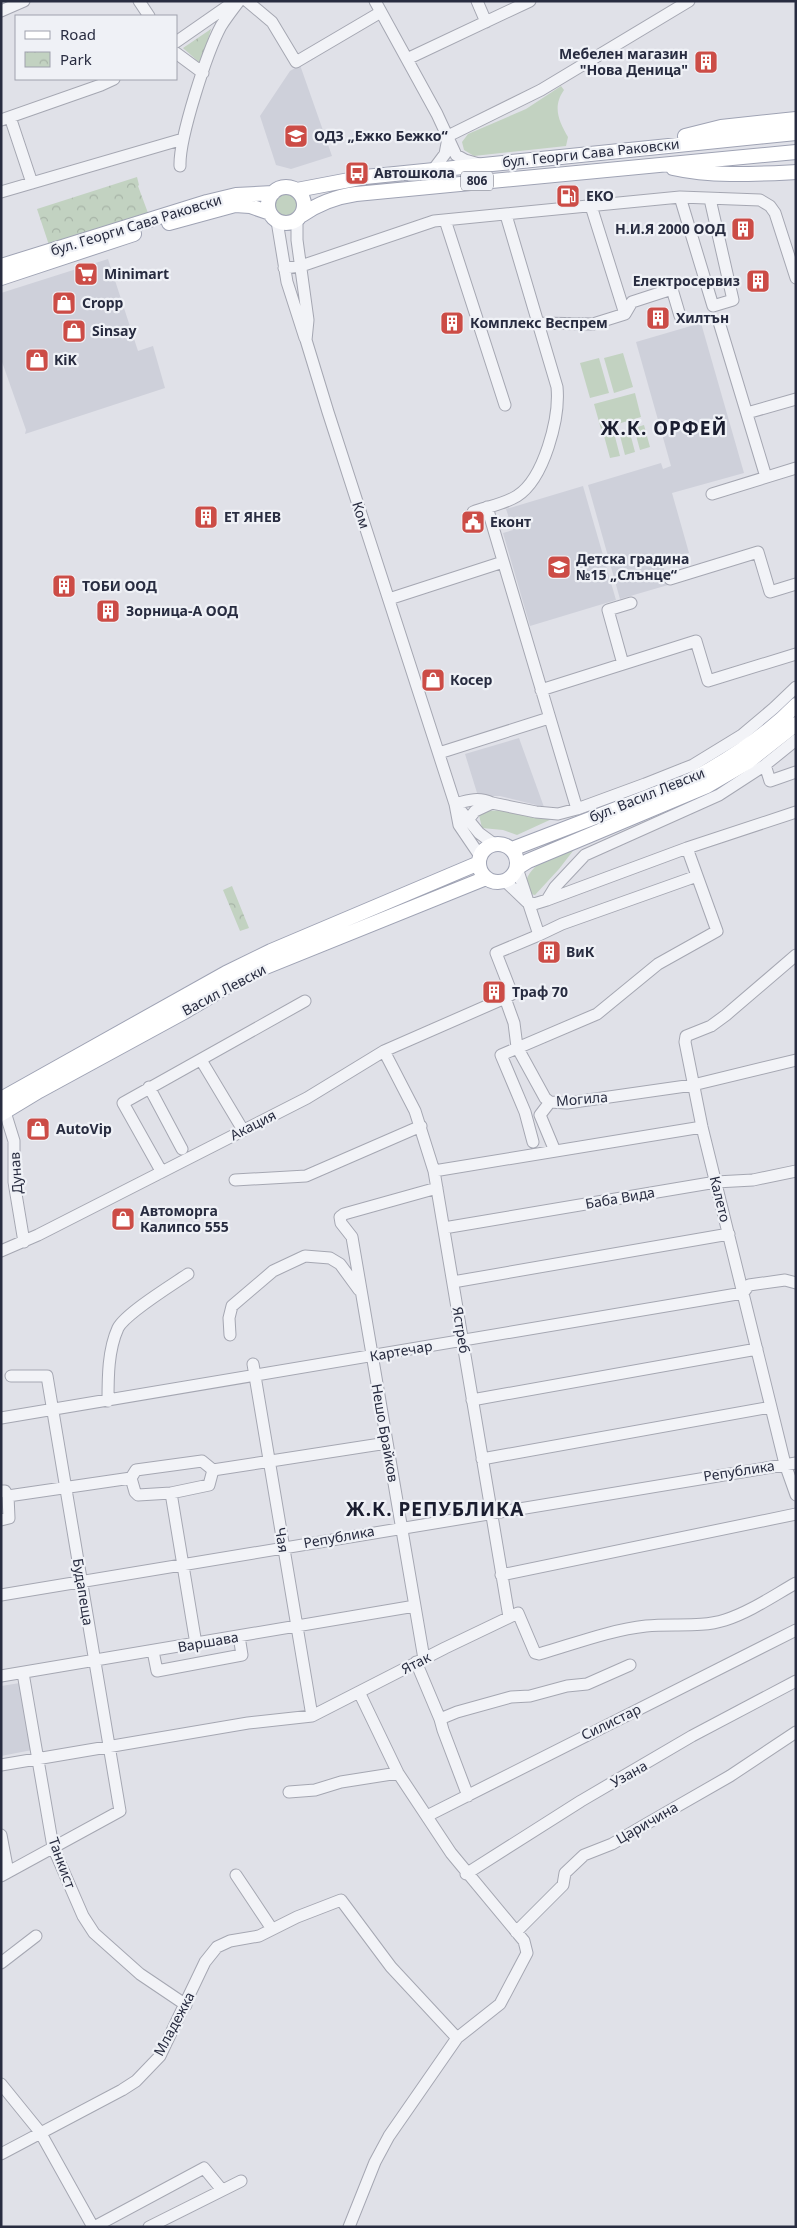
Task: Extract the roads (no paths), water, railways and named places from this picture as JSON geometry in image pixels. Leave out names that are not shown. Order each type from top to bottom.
[{"type":"main road","points":[[661,145],[681,137],[721,127],[796,119]]},
{"type":"main road","name":"бул. Георги Сава Раковски","points":[[297,190],[365,177],[661,145],[796,133]]},
{"type":"main road","name":"бул. Георги Сава Раковски","points":[[300,218],[313,207],[332,199],[356,194],[573,171],[796,152]]},
{"type":"main road","points":[[657,165],[686,171],[796,172]]},
{"type":"main road","name":"806","points":[[272,193],[287,186],[297,190]]},
{"type":"main road","points":[[297,190],[304,198],[305,203],[300,218]]},
{"type":"main road","points":[[272,193],[268,202],[273,217]]},
{"type":"main road","name":"бул. Георги Сава Раковски","points":[[1,266],[207,202],[236,195],[272,193]]},
{"type":"main road","name":"бул. Георги Сава Раковски","points":[[1,278],[223,208],[243,205],[273,217]]},
{"type":"main road","name":"806","points":[[273,217],[286,224],[300,218]]},
{"type":"main road","name":"бул. Васил Левски","points":[[512,849],[689,781],[750,744],[796,705]]},
{"type":"main road","name":"бул. Васил Левски","points":[[517,868],[528,861],[707,786],[748,762],[796,724]]},
{"type":"main road","points":[[494,844],[512,849],[516,856],[517,868],[510,878],[499,882],[486,878],[482,874],[479,859],[486,848],[494,844]]},
{"type":"main road","name":"Васил Левски","points":[[2,1108],[226,973],[271,951],[479,859]]},
{"type":"main road","name":"Васил Левски","points":[[2,1108],[39,1091],[184,1012],[248,974],[486,878]]},
{"type":"street","points":[[1,11],[24,1]]},
{"type":"street","points":[[139,1],[148,15]]},
{"type":"street","points":[[178,41],[237,1]]},
{"type":"street","points":[[180,166],[183,139],[203,73],[221,26],[237,1]]},
{"type":"street","points":[[248,1],[272,22],[296,62],[381,12]]},
{"type":"street","points":[[375,1],[448,136],[456,155],[464,160],[479,164]]},
{"type":"street","points":[[477,1],[486,22]]},
{"type":"street","points":[[407,59],[530,1]]},
{"type":"street","points":[[448,136],[541,90],[689,1]]},
{"type":"street","points":[[178,54],[203,73]]},
{"type":"street","points":[[32,183],[6,118],[100,82]]},
{"type":"street","points":[[433,170],[445,154],[448,136]]},
{"type":"street","points":[[1,192],[183,139]]},
{"type":"street","points":[[284,268],[301,266],[434,221],[680,197],[760,200],[770,206],[775,213],[796,278]]},
{"type":"street","points":[[680,197],[714,306],[733,300],[710,199]]},
{"type":"street","points":[[590,206],[625,314]]},
{"type":"street","points":[[473,512],[517,496],[531,483],[537,474],[558,414],[557,387],[506,214]]},
{"type":"street","points":[[273,217],[284,268],[298,319],[306,340]]},
{"type":"street","name":"Ком","points":[[300,218],[297,240],[308,320],[306,340],[439,753],[455,804],[459,825],[479,859]]},
{"type":"street","points":[[445,220],[504,405]]},
{"type":"street","points":[[538,323],[593,324],[625,314],[632,302],[672,289],[680,316]]},
{"type":"street","points":[[718,322],[766,477]]},
{"type":"street","points":[[747,413],[796,399]]},
{"type":"street","points":[[712,494],[796,468]]},
{"type":"street","points":[[487,507],[577,809]]},
{"type":"street","points":[[670,579],[758,552],[770,592],[796,584]]},
{"type":"street","points":[[389,599],[503,562]]},
{"type":"street","points":[[624,664],[608,610],[630,603]]},
{"type":"street","points":[[541,690],[696,641],[708,681],[796,654]]},
{"type":"street","points":[[494,844],[479,833],[455,804],[478,799],[551,814],[577,809],[698,762],[742,735],[774,708],[796,686]]},
{"type":"street","points":[[439,753],[549,718]]},
{"type":"street","points":[[547,900],[555,887],[585,855],[696,806],[727,790],[765,765],[796,740]]},
{"type":"street","points":[[765,765],[770,781],[796,772]]},
{"type":"street","points":[[468,820],[476,811],[492,803]]},
{"type":"street","points":[[505,881],[527,902],[534,904],[687,848],[796,812]]},
{"type":"street","points":[[533,1142],[525,1112],[501,1055],[597,1014],[658,964],[717,931],[687,848]]},
{"type":"street","points":[[517,868],[539,935],[562,924],[697,876]]},
{"type":"street","name":"Могила","points":[[539,935],[496,953],[512,994],[504,998],[514,1023],[518,1047],[545,1098],[550,1102],[567,1103],[693,1085],[796,1060]]},
{"type":"street","name":"Калето","points":[[796,955],[726,1016],[711,1026],[686,1036],[685,1042],[702,1127],[771,1407],[790,1463],[796,1495]]},
{"type":"street","name":"Акация","points":[[1,1251],[24,1242],[307,1098],[384,1051],[504,998]]},
{"type":"street","points":[[160,1173],[160,1169],[123,1103],[305,1001]]},
{"type":"street","name":"Ястреб","points":[[384,1051],[421,1126],[434,1171],[509,1617]]},
{"type":"street","points":[[201,1060],[243,1130]]},
{"type":"street","points":[[149,1087],[182,1149]]},
{"type":"street","points":[[550,1102],[540,1115],[555,1151]]},
{"type":"street","name":"Дунав","points":[[2,1108],[14,1141],[14,1182],[24,1242]]},
{"type":"street","points":[[235,1180],[306,1176],[421,1126]]},
{"type":"street","points":[[434,1171],[702,1127]]},
{"type":"street","name":"Баба Вида","points":[[444,1228],[716,1182],[753,1180],[796,1171]]},
{"type":"street","name":"Нешо Брайков","points":[[437,1188],[344,1214],[340,1217],[341,1223],[352,1237],[415,1606],[420,1661],[468,1796]]},
{"type":"street","points":[[453,1282],[729,1234]]},
{"type":"street","points":[[230,1335],[229,1318],[232,1306],[274,1271],[305,1256],[330,1258],[340,1264],[362,1296]]},
{"type":"street","points":[[108,1400],[112,1347],[119,1327],[136,1312],[188,1274]]},
{"type":"street","name":"Картечар","points":[[1,1418],[108,1400],[254,1370],[372,1356],[743,1293],[749,1285],[785,1280],[796,1283]]},
{"type":"street","points":[[472,1400],[757,1349]]},
{"type":"street","name":"Чая","points":[[254,1370],[312,1716]]},
{"type":"street","name":"Будапеща","points":[[11,1376],[47,1376],[120,1811],[53,1848]]},
{"type":"street","points":[[482,1459],[771,1407]]},
{"type":"street","points":[[213,1470],[209,1485],[170,1492],[138,1495],[135,1492],[131,1478],[136,1470],[202,1461],[213,1470],[387,1444]]},
{"type":"street","name":"Република","points":[[1,1594],[402,1527],[492,1514],[790,1463]]},
{"type":"street","points":[[1,1520],[9,1518],[5,1494],[66,1489],[131,1478]]},
{"type":"street","points":[[170,1492],[182,1564],[200,1643],[207,1662]]},
{"type":"street","points":[[501,1575],[796,1514]]},
{"type":"street","points":[[509,1617],[518,1613],[535,1653],[539,1654],[622,1630],[645,1626],[711,1624],[723,1621],[742,1614],[796,1584]]},
{"type":"street","name":"Варшава","points":[[1,1676],[415,1606]]},
{"type":"street","name":"Ятак","points":[[1,1765],[248,1723],[312,1716],[509,1617]]},
{"type":"street","name":"Силистар","points":[[427,1816],[796,1630]]},
{"type":"street","points":[[153,1651],[157,1671],[242,1655],[239,1636]]},
{"type":"street","points":[[440,1719],[457,1712],[511,1698],[530,1696],[567,1686],[587,1684],[630,1666]]},
{"type":"street","name":"Танкист","points":[[23,1673],[53,1848],[83,1916],[94,1933],[140,1974],[186,2005]]},
{"type":"street","name":"Узана","points":[[466,1874],[581,1801],[692,1736],[796,1681]]},
{"type":"street","points":[[349,2227],[382,2148],[457,2038],[500,2004],[527,1953],[520,1936],[466,1874],[398,1773],[359,1692]]},
{"type":"street","name":"Царичина","points":[[520,1936],[563,1886],[565,1873],[584,1855],[612,1844],[730,1776],[796,1732]]},
{"type":"street","points":[[289,1792],[315,1790],[341,1782],[398,1773]]},
{"type":"street","points":[[1,1835],[4,1874],[53,1848]]},
{"type":"street","points":[[236,1875],[272,1929]]},
{"type":"street","name":"Младежка","points":[[1,2154],[136,2081],[160,2056],[205,1962],[217,1947],[230,1941],[259,1936],[297,1916],[341,1900],[396,1974],[457,2038]]},
{"type":"street","points":[[1,1963],[36,1936]]},
{"type":"street","points":[[1,2084],[40,2132],[93,2227],[204,2168],[222,2190]]},
{"type":"street","points":[[149,2227],[241,2181]]},
{"type":"place","name":"Мебелен магазин \"Нова Деница\"","points":[[706,62]]},
{"type":"place","name":"ОДЗ „Ежко Бежко“","points":[[296,136]]},
{"type":"place","name":"Автошкола","points":[[357,173]]},
{"type":"place","name":"EKO","points":[[568,196]]},
{"type":"place","name":"Н.И.Я 2000 ООД","points":[[743,229]]},
{"type":"place","name":"Minimart","points":[[86,274]]},
{"type":"place","name":"Електросервиз","points":[[758,281]]},
{"type":"place","name":"Cropp","points":[[64,303]]},
{"type":"place","name":"Хилтън","points":[[658,318]]},
{"type":"place","name":"Комплекс Веспрем","points":[[452,323]]},
{"type":"place","name":"Sinsay","points":[[74,331]]},
{"type":"place","name":"KiK","points":[[37,360]]},
{"type":"place","name":"ЕТ ЯНЕВ","points":[[206,517]]},
{"type":"place","name":"Еконт","points":[[473,522]]},
{"type":"place","name":"Детска градина №15 „Слънце“","points":[[559,567]]},
{"type":"place","name":"ТОБИ ООД","points":[[64,586]]},
{"type":"place","name":"Зорница-А ООД","points":[[108,611]]},
{"type":"place","name":"Косер","points":[[433,680]]},
{"type":"place","name":"ВиК","points":[[549,952]]},
{"type":"place","name":"Траф 70","points":[[494,992]]},
{"type":"place","name":"AutoVip","points":[[38,1129]]},
{"type":"place","name":"Автоморга Калипсо 555","points":[[123,1219]]},
{"type":"district","name":"Ж.К. ОРФЕЙ","points":[[664,428]]},
{"type":"district","name":"Ж.К. РЕПУБЛИКА","points":[[435,1509]]}]
